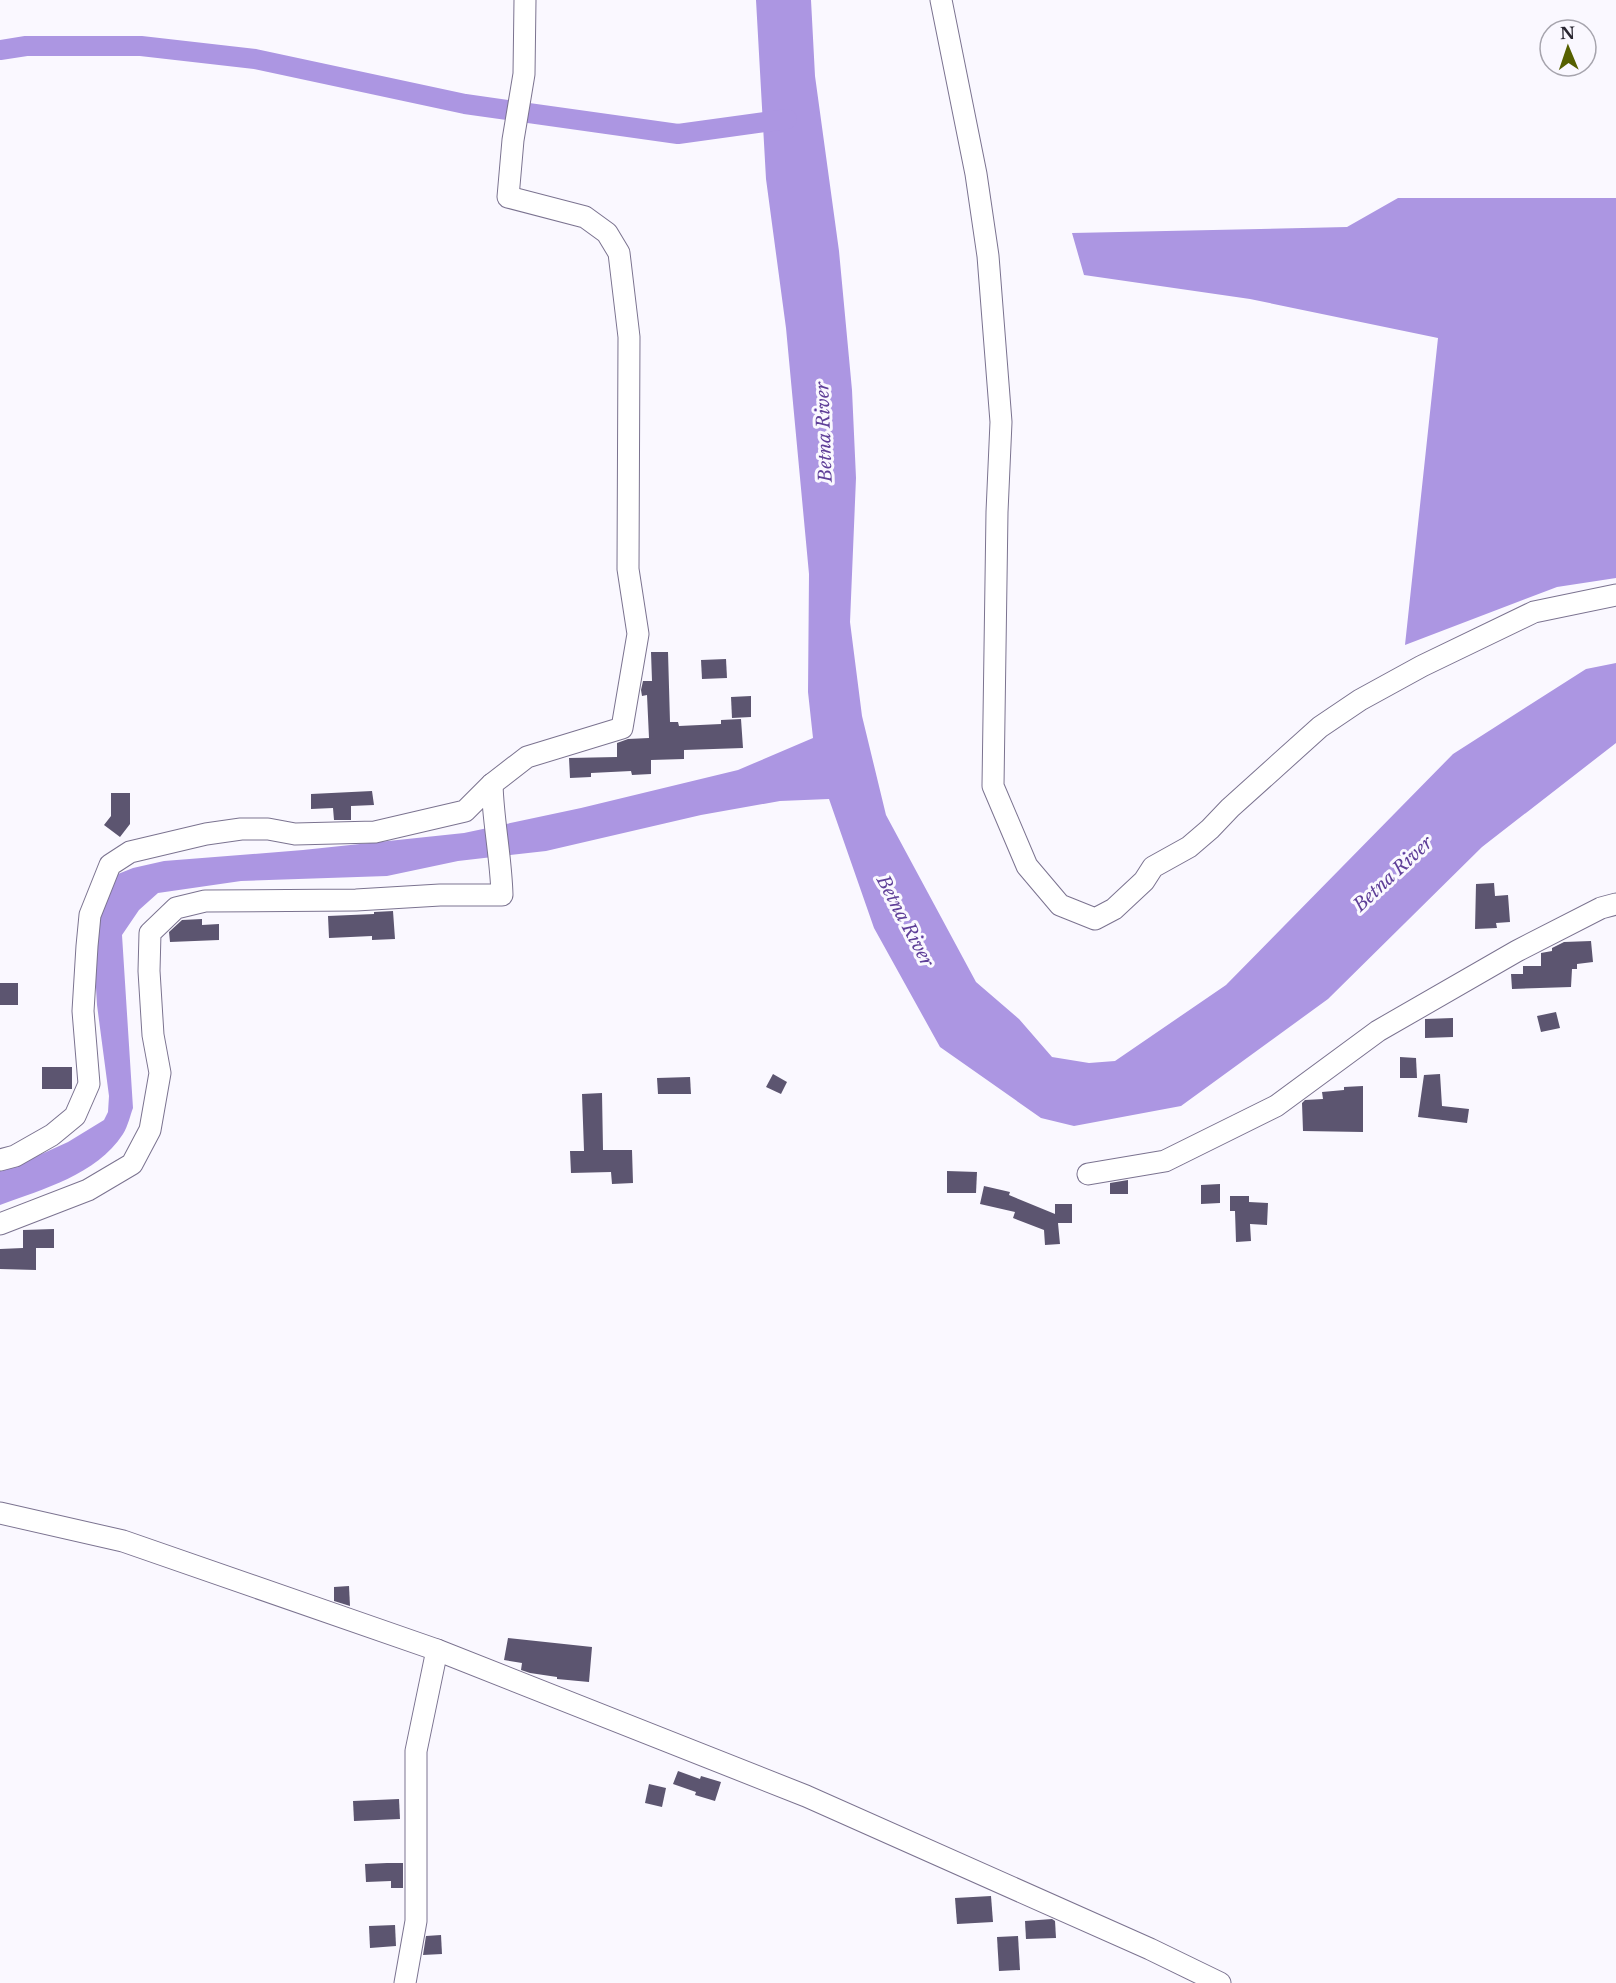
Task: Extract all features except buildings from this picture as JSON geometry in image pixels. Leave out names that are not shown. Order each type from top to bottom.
[{"type":"street","points":[[0,1160],[15,1156],[52,1135],[75,1116],[89,1084],[83,1011],[87,946],[90,915],[110,864],[130,852],[206,834],[241,829],[268,829],[295,834],[375,832],[465,811],[492,784],[527,757],[622,728],[638,634],[628,569],[629,337],[619,254],[606,233],[585,217],[508,197],[513,140],[524,74],[525,0]]},
{"type":"street","points":[[941,0],[976,174],[988,256],[1001,422],[996,535],[993,786],[1027,866],[1060,905],[1095,919],[1114,909],[1144,880],[1153,867],[1189,847],[1320,727],[1360,700],[1422,666],[1534,612],[1616,595]]},
{"type":"street","points":[[0,1224],[88,1190],[132,1164],[150,1130],[160,1073],[153,1025],[149,971],[150,933],[176,908],[205,901],[356,900],[440,895],[502,895],[492,784]]},
{"type":"street","points":[[1088,1174],[1165,1161],[1276,1106],[1378,1031],[1517,951],[1601,908],[1616,904]]},
{"type":"street","points":[[0,1514],[123,1541],[437,1650],[806,1796],[1109,1930],[1220,1983]]},
{"type":"street","points":[[405,1983],[416,1921],[416,1751],[437,1650]]},
{"type":"water","name":"Betna River","points":[[756,0],[811,0],[815,76],[839,251],[852,390],[856,478],[850,622],[862,716],[886,815],[976,982],[1019,1019],[1052,1057],[1089,1063],[1115,1061],[1226,985],[1453,754],[1586,669],[1616,663],[1616,743],[1482,847],[1328,999],[1181,1106],[1074,1126],[1041,1118],[940,1047],[874,928],[829,799],[780,801],[701,815],[546,851],[458,861],[387,876],[241,881],[158,893],[139,910],[122,935],[133,1108],[125,1131],[112,1148],[84,1170],[68,1179],[0,1205],[0,1168],[24,1162],[68,1142],[104,1120],[108,1112],[109,1096],[97,1005],[94,953],[95,928],[113,876],[133,868],[164,861],[303,850],[464,833],[581,808],[738,770],[813,738],[808,692],[809,574],[786,328],[766,179]]},
{"type":"water","points":[[1398,198],[1616,198],[1616,578],[1557,587],[1405,645],[1438,338],[1250,299],[1084,275],[1072,233],[1347,227]]},
{"type":"waterway","points":[[0,50],[26,46],[141,46],[255,59],[465,104],[678,134],[787,119]]}]
